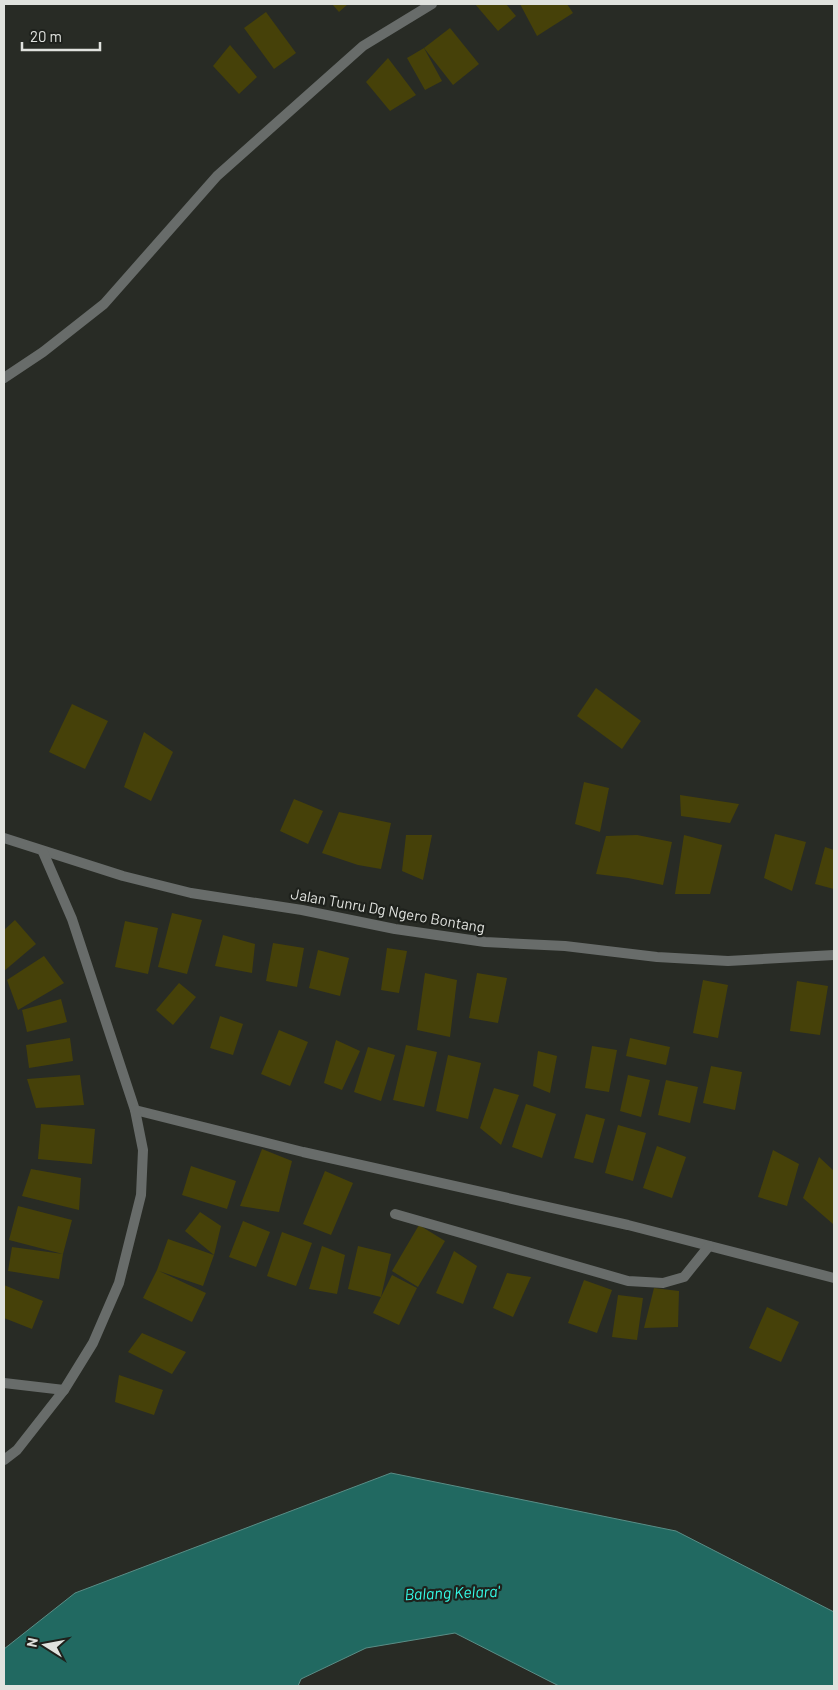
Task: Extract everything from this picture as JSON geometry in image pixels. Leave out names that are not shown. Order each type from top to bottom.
[{"type":"street","points":[[4,378],[43,352],[104,304],[217,176],[363,46],[432,4]]},
{"type":"street","name":"Jalan Tunru Dg Ngero Bontang","points":[[4,838],[123,876],[191,894],[302,910],[395,929],[485,942],[565,946],[657,957],[728,961],[834,955]]},
{"type":"street","points":[[4,1460],[17,1450],[64,1390],[93,1343],[119,1283],[141,1195],[143,1150],[135,1110],[72,918],[43,852]]},
{"type":"street","points":[[135,1110],[303,1152],[628,1225],[834,1278]]},
{"type":"street","points":[[395,1214],[628,1281],[663,1283],[684,1277],[709,1246]]},
{"type":"street","points":[[4,1383],[64,1390]]},
{"type":"water","name":"Balang Kelara'","points":[[391,1473],[676,1531],[834,1612],[834,1686],[559,1686],[455,1633],[366,1648],[301,1679],[298,1686],[4,1686],[4,1649],[75,1593]]},
{"type":"building","points":[[332,4],[348,4],[339,12]]},
{"type":"building","points":[[475,4],[506,4],[516,16],[498,31]]},
{"type":"building","points":[[520,4],[567,4],[573,13],[537,36]]},
{"type":"building","points":[[266,12],[296,53],[274,69],[244,28]]},
{"type":"building","points":[[450,28],[479,64],[453,85],[424,48]]},
{"type":"building","points":[[230,45],[257,77],[239,94],[213,66]]},
{"type":"building","points":[[424,48],[442,81],[425,90],[407,58]]},
{"type":"building","points":[[388,58],[416,95],[390,111],[366,82]]},
{"type":"building","points":[[596,688],[641,721],[622,749],[577,716]]},
{"type":"building","points":[[72,704],[108,721],[85,769],[49,752]]},
{"type":"building","points":[[144,732],[173,752],[151,801],[124,787]]},
{"type":"building","points":[[584,782],[609,788],[600,832],[575,824]]},
{"type":"building","points":[[680,795],[739,804],[730,823],[681,816]]},
{"type":"building","points":[[294,799],[323,811],[308,844],[280,831]]},
{"type":"building","points":[[339,812],[391,823],[381,869],[358,865],[322,853]]},
{"type":"building","points":[[775,834],[806,842],[792,891],[764,878]]},
{"type":"building","points":[[406,835],[432,835],[423,880],[402,871]]},
{"type":"building","points":[[637,835],[672,842],[663,885],[596,874],[606,836]]},
{"type":"building","points":[[684,835],[722,845],[710,894],[675,894]]},
{"type":"building","points":[[825,847],[834,850],[834,889],[815,884]]},
{"type":"building","points":[[172,913],[202,920],[187,974],[158,967]]},
{"type":"building","points":[[15,920],[36,944],[4,971],[4,930]]},
{"type":"building","points":[[125,921],[158,928],[148,974],[115,967]]},
{"type":"building","points":[[223,935],[255,944],[252,973],[215,966]]},
{"type":"building","points":[[273,943],[304,948],[297,987],[266,981]]},
{"type":"building","points":[[387,948],[407,951],[399,993],[381,990]]},
{"type":"building","points":[[318,950],[349,958],[340,996],[309,988]]},
{"type":"building","points":[[44,956],[64,983],[18,1010],[7,980]]},
{"type":"building","points":[[425,973],[457,980],[450,1037],[417,1030]]},
{"type":"building","points":[[477,973],[507,978],[498,1023],[469,1018]]},
{"type":"building","points":[[703,980],[728,985],[718,1038],[693,1033]]},
{"type":"building","points":[[797,981],[828,986],[820,1035],[790,1031]]},
{"type":"building","points":[[179,983],[196,997],[173,1025],[156,1010]]},
{"type":"building","points":[[61,999],[67,1022],[27,1032],[22,1010]]},
{"type":"building","points":[[220,1016],[243,1024],[233,1055],[210,1048]]},
{"type":"building","points":[[279,1030],[308,1042],[290,1086],[261,1074]]},
{"type":"building","points":[[70,1038],[73,1061],[29,1068],[26,1045]]},
{"type":"building","points":[[630,1038],[670,1047],[666,1065],[626,1056]]},
{"type":"building","points":[[336,1040],[360,1051],[342,1090],[324,1083]]},
{"type":"building","points":[[406,1045],[437,1052],[424,1107],[393,1100]]},
{"type":"building","points":[[592,1046],[617,1050],[609,1092],[585,1088]]},
{"type":"building","points":[[368,1047],[395,1055],[381,1101],[354,1092]]},
{"type":"building","points":[[538,1051],[557,1056],[550,1093],[533,1086]]},
{"type":"building","points":[[448,1055],[481,1063],[468,1119],[436,1111]]},
{"type":"building","points":[[711,1066],[742,1072],[735,1110],[703,1103]]},
{"type":"building","points":[[80,1075],[84,1105],[36,1108],[27,1079]]},
{"type":"building","points":[[628,1075],[650,1080],[641,1117],[620,1111]]},
{"type":"building","points":[[666,1080],[698,1087],[690,1123],[658,1115]]},
{"type":"building","points":[[494,1088],[519,1095],[501,1145],[480,1128]]},
{"type":"building","points":[[526,1104],[556,1114],[542,1158],[512,1147]]},
{"type":"building","points":[[586,1114],[605,1119],[593,1163],[574,1158]]},
{"type":"building","points":[[41,1124],[95,1129],[92,1164],[38,1159]]},
{"type":"building","points":[[618,1125],[646,1133],[633,1181],[605,1173]]},
{"type":"building","points":[[657,1146],[686,1157],[672,1198],[643,1188]]},
{"type":"building","points":[[262,1149],[292,1161],[279,1212],[240,1206]]},
{"type":"building","points":[[773,1150],[799,1164],[787,1206],[758,1197]]},
{"type":"building","points":[[819,1157],[834,1171],[833,1224],[803,1198]]},
{"type":"building","points":[[191,1166],[236,1181],[227,1209],[182,1195]]},
{"type":"building","points":[[31,1169],[81,1178],[79,1210],[22,1196]]},
{"type":"building","points":[[325,1171],[353,1183],[331,1235],[303,1224]]},
{"type":"building","points":[[18,1206],[72,1220],[63,1254],[9,1240]]},
{"type":"building","points":[[200,1212],[221,1226],[214,1255],[185,1231]]},
{"type":"building","points":[[243,1221],[270,1232],[256,1267],[229,1257]]},
{"type":"building","points":[[419,1225],[445,1241],[418,1287],[392,1271]]},
{"type":"building","points":[[282,1232],[312,1243],[296,1286],[267,1276]]},
{"type":"building","points":[[168,1239],[214,1255],[203,1286],[159,1271],[206,1293],[192,1322],[143,1298],[157,1270]]},
{"type":"building","points":[[322,1246],[345,1255],[337,1294],[309,1289]]},
{"type":"building","points":[[358,1246],[391,1254],[381,1297],[348,1289]]},
{"type":"building","points":[[12,1247],[63,1254],[59,1279],[8,1271]]},
{"type":"building","points":[[454,1251],[477,1266],[463,1304],[436,1293]]},
{"type":"building","points":[[507,1273],[531,1277],[513,1317],[493,1308]]},
{"type":"building","points":[[392,1275],[417,1288],[399,1325],[373,1313]]},
{"type":"building","points":[[584,1280],[612,1290],[597,1333],[568,1323]]},
{"type":"building","points":[[4,1285],[43,1301],[32,1329],[4,1318]]},
{"type":"building","points":[[654,1288],[679,1291],[678,1327],[644,1328]]},
{"type":"building","points":[[618,1295],[643,1298],[637,1340],[612,1337]]},
{"type":"building","points":[[767,1307],[799,1322],[781,1362],[749,1348]]},
{"type":"building","points":[[142,1333],[186,1352],[172,1374],[128,1352]]},
{"type":"building","points":[[119,1375],[163,1390],[154,1415],[115,1402]]}]
